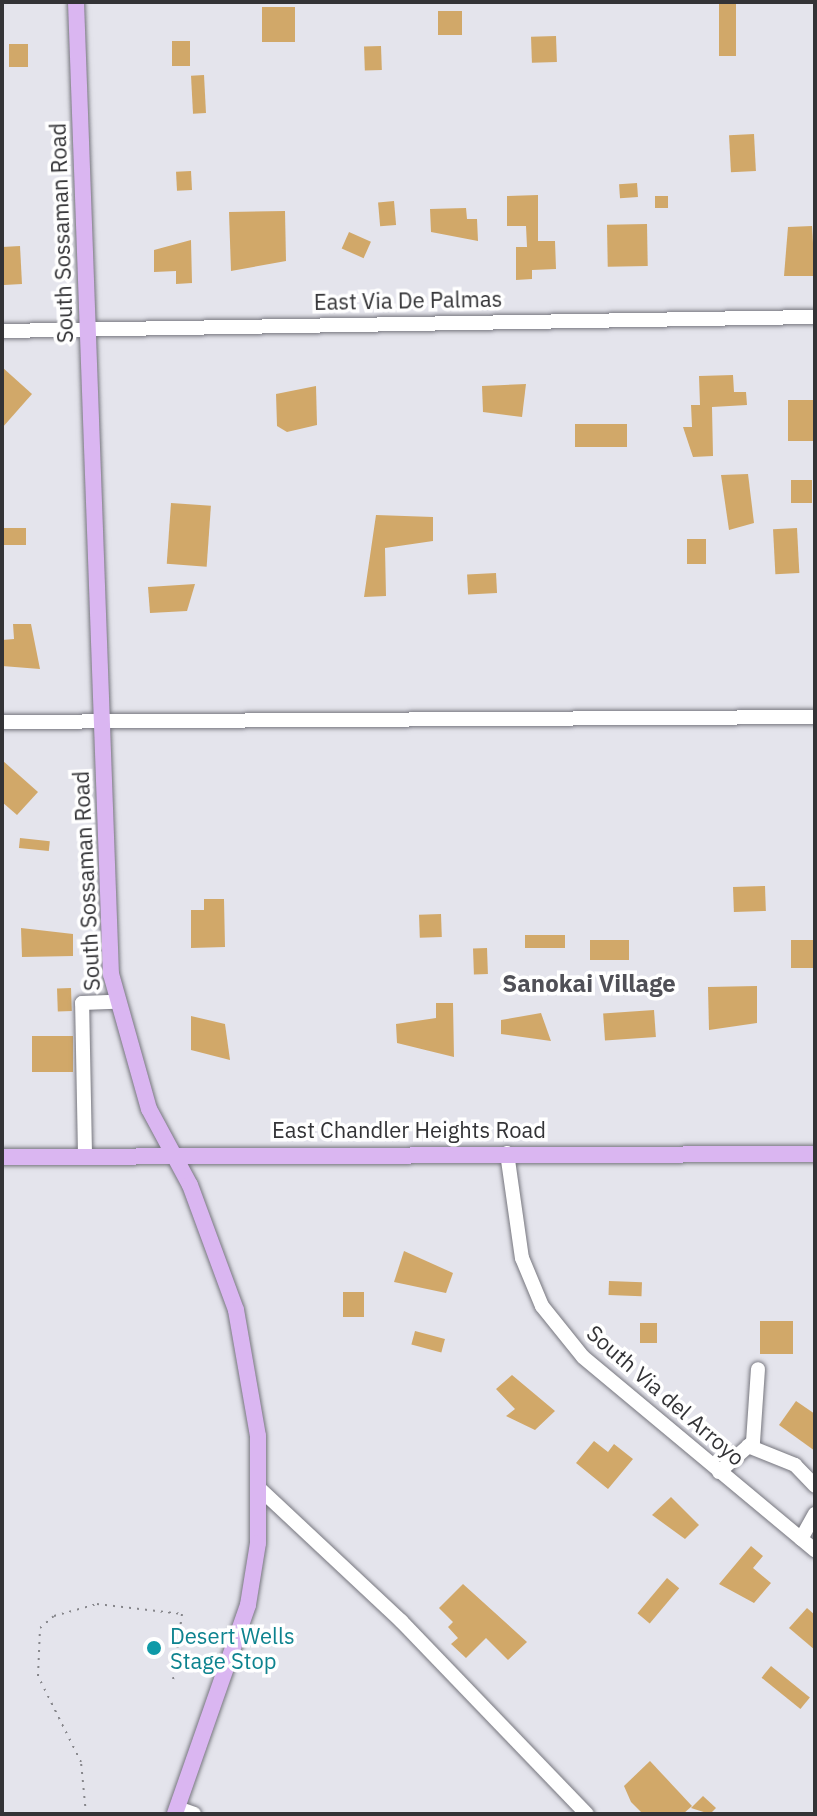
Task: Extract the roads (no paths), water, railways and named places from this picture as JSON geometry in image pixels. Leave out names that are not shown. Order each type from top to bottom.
[{"type":"main road","name":"South Sossaman Road","points":[[76,2],[99,718],[115,1002],[149,1109],[172,1151],[236,1310],[261,1490],[236,1651],[176,1811]]},
{"type":"main road","name":"East Chandler Heights Road","points":[[2,1157],[172,1151],[815,1154]]},
{"type":"street","name":"East Via De Palmas","points":[[2,331],[815,317]]},
{"type":"street","points":[[2,722],[99,718],[815,717]]},
{"type":"street","points":[[85,1154],[82,1003],[115,1002]]},
{"type":"street","name":"South Via del Arroyo","points":[[507,1153],[522,1258],[542,1306],[583,1357],[815,1550]]},
{"type":"street","points":[[719,1472],[748,1446],[758,1369]]},
{"type":"street","points":[[748,1446],[795,1465],[815,1486]]},
{"type":"street","points":[[261,1490],[401,1621],[587,1814]]},
{"type":"street","points":[[801,1539],[815,1514]]},
{"type":"street","points":[[176,1811],[194,1814]]},
{"type":"place","name":"Desert Wells Stage Stop","points":[[154,1648]]},
{"type":"district","name":"Sanokai Village","points":[[589,984]]}]
